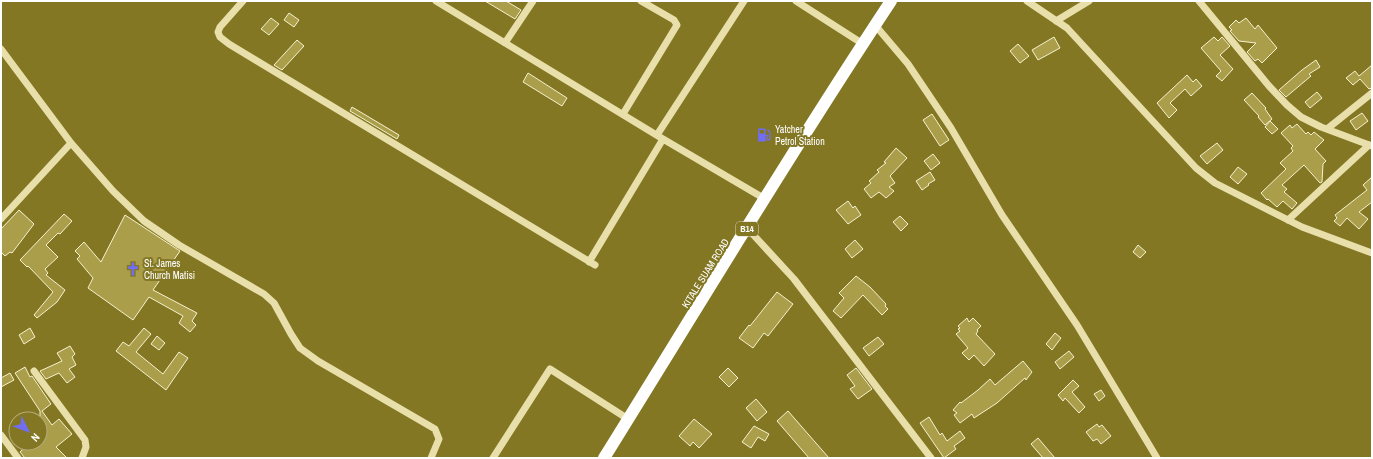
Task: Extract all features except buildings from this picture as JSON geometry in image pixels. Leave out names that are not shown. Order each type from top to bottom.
[{"type":"highway","name":"KITALE SUAM ROAD","points":[[604,458],[765,199],[790,156],[891,1]]},
{"type":"street","points":[[243,1],[220,27],[218,32],[220,36],[229,44],[592,264],[660,137],[744,1]]},
{"type":"street","points":[[436,1],[765,199]]},
{"type":"street","points":[[505,43],[533,1]]},
{"type":"street","points":[[622,114],[677,25],[674,20],[641,1]]},
{"type":"street","points":[[796,1],[863,44]]},
{"type":"street","points":[[1027,1],[1067,28],[1196,168],[1215,183],[1302,227],[1372,254]]},
{"type":"street","points":[[1056,21],[1089,1]]},
{"type":"street","points":[[1199,1],[1269,86],[1301,117],[1327,129],[1371,145],[1288,220]]},
{"type":"street","points":[[875,25],[908,64],[951,128],[1002,215],[1077,325],[1157,458]]},
{"type":"street","points":[[1,49],[71,143],[113,191],[144,221],[179,245],[264,294],[274,303],[300,348],[318,361],[435,429],[439,439],[431,458]]},
{"type":"street","points":[[1327,129],[1372,93]]},
{"type":"street","points":[[1,219],[71,143]]},
{"type":"street","points":[[747,228],[794,279],[931,458]]},
{"type":"street","points":[[493,458],[550,369],[628,419]]},
{"type":"street","points":[[34,371],[85,440],[86,447],[82,458]]},
{"type":"street","points":[[1,435],[18,458]]},
{"type":"place","name":"Yatcher Petrol Station","points":[[764,135]]},
{"type":"place","name":"St. James Church Matisi","points":[[133,269]]}]
